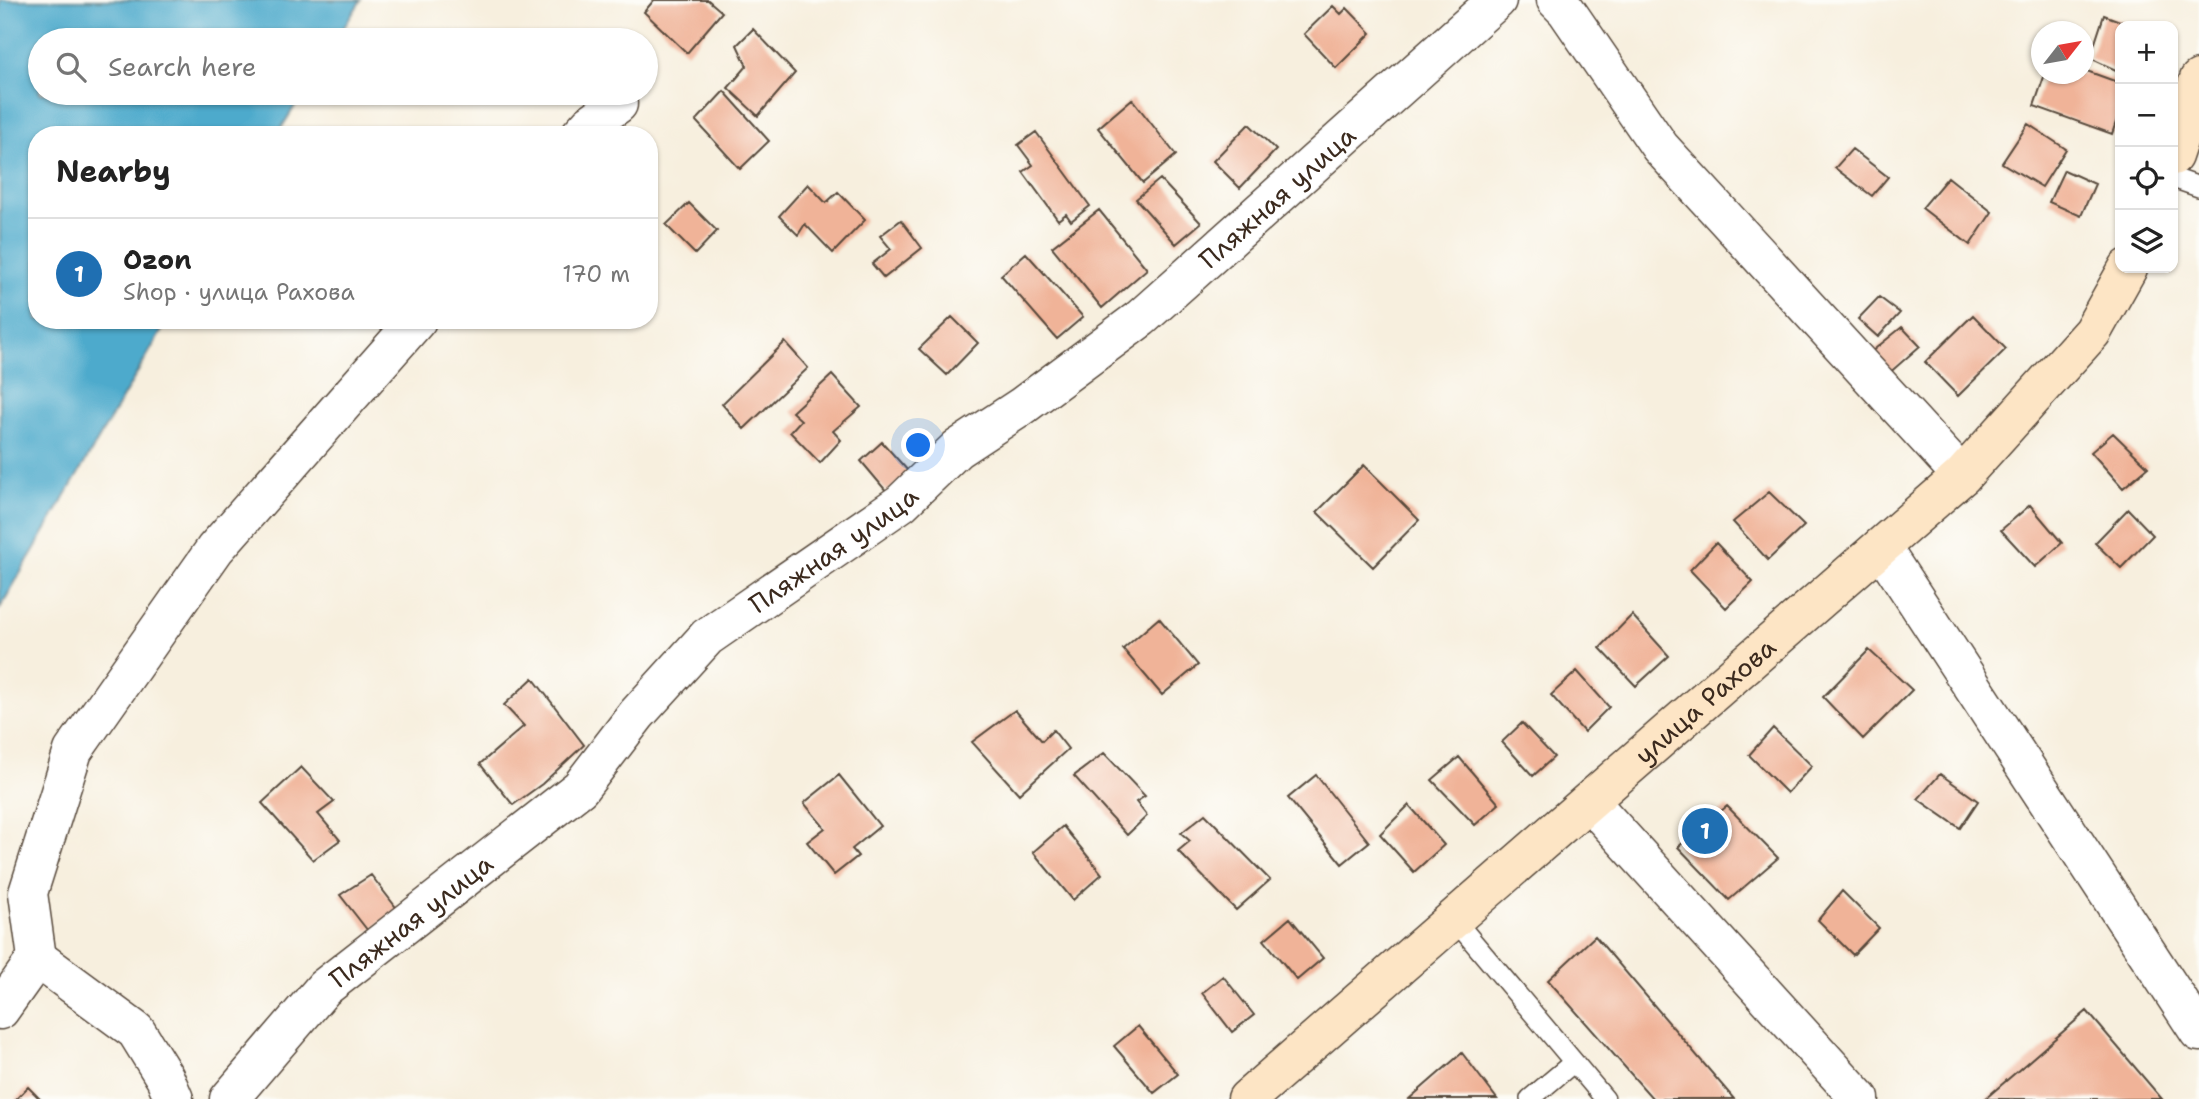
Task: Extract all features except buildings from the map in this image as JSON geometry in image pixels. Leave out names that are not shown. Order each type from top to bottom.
[{"type":"main road","points":[[2176,147],[2199,79]]},
{"type":"main road","name":"улица Рахова","points":[[1247,1099],[1962,476],[2092,332],[2125,273]]},
{"type":"street","name":"Пляжная улица","points":[[229,1099],[324,988],[580,788],[637,714],[707,637],[901,503],[957,449],[1021,407],[1142,318],[1497,0]]},
{"type":"street","points":[[1556,0],[1566,10],[1660,147],[1962,476]]},
{"type":"street","points":[[588,126],[617,105]]},
{"type":"street","points":[[0,1010],[37,958],[28,893],[73,751],[215,549],[409,329]]},
{"type":"street","points":[[1881,547],[2199,1032]]},
{"type":"street","points":[[1590,802],[1860,1099]]},
{"type":"street","points":[[37,958],[136,1031],[174,1099]]},
{"type":"lane","points":[[2178,180],[2199,187]]},
{"type":"lane","points":[[1453,918],[1605,1099]]},
{"type":"lane","points":[[1530,1099],[1574,1062]]},
{"type":"water","points":[[0,0],[361,0],[344,28],[28,28],[28,105],[296,105],[283,126],[28,126],[28,329],[163,329],[0,608]]},
{"type":"place","name":"Ozon","points":[[1705,831]]}]
